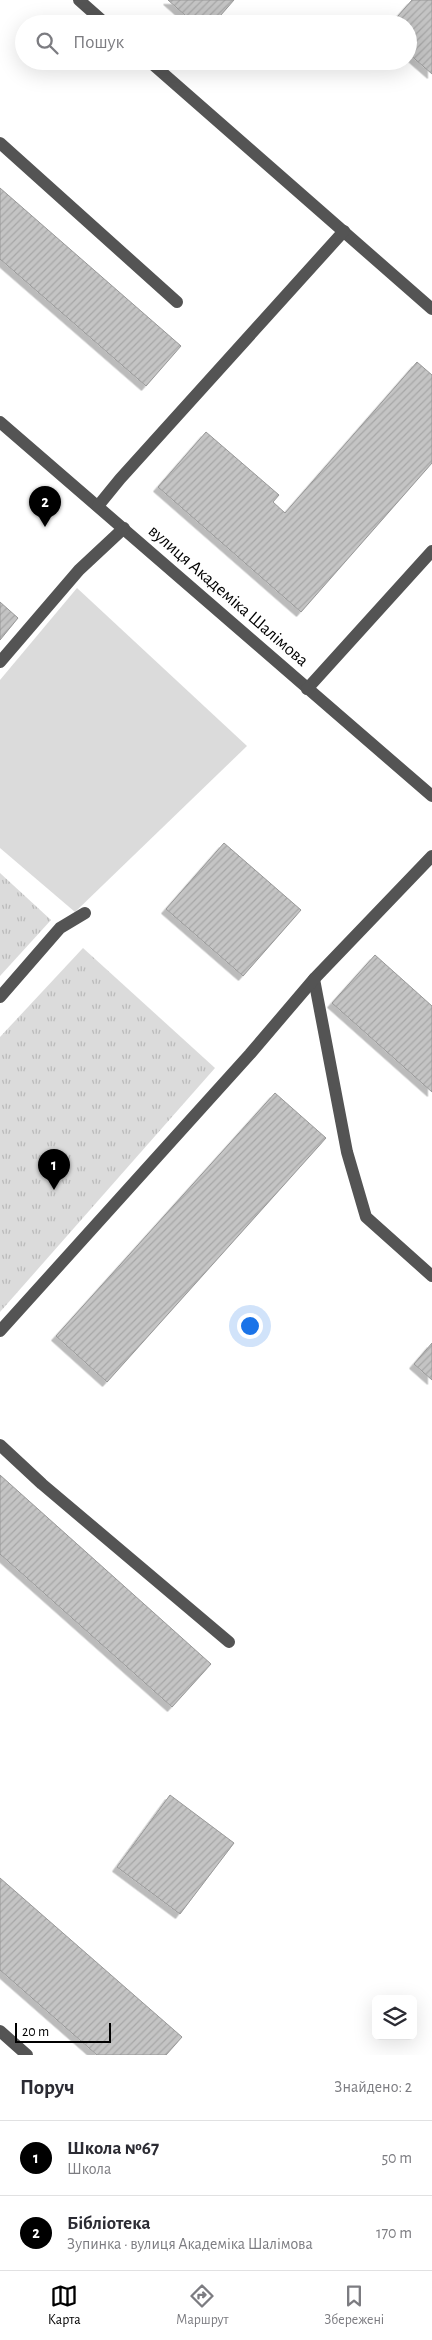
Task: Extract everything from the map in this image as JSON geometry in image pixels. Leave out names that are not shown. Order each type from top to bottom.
[{"type":"street","points":[[79,0],[96,15]]},
{"type":"street","points":[[159,70],[432,309]]},
{"type":"street","points":[[0,143],[178,302]]},
{"type":"street","points":[[98,506],[120,479],[344,231]]},
{"type":"street","name":"вулиця Академіка Шалімова","points":[[0,422],[432,796]]},
{"type":"street","points":[[0,662],[79,570],[124,528]]},
{"type":"street","points":[[307,689],[432,550]]},
{"type":"street","points":[[0,1331],[250,1054],[314,979],[432,856]]},
{"type":"street","points":[[0,996],[60,928],[86,913]]},
{"type":"street","points":[[314,979],[347,1152],[366,1217],[432,1276]]},
{"type":"street","points":[[0,1446],[42,1484],[229,1642]]},
{"type":"street","points":[[0,2031],[27,2055]]},
{"type":"green space","points":[[77,588],[247,746],[75,912],[0,848],[0,680]]},
{"type":"green space","points":[[0,873],[51,920],[0,976]]},
{"type":"green space","points":[[83,948],[215,1068],[0,1312],[0,1037]]},
{"type":"building","points":[[168,0],[234,0],[221,15],[185,15]]},
{"type":"building","points":[[412,0],[432,0],[432,74],[417,61],[417,15],[399,15]]},
{"type":"building","points":[[0,188],[181,346],[146,386],[0,259]]},
{"type":"building","points":[[417,362],[432,375],[432,463],[301,612],[158,487],[206,432],[279,495],[273,502],[285,513]]},
{"type":"building","points":[[0,602],[18,618],[0,640]]},
{"type":"building","points":[[224,843],[301,910],[243,976],[166,909]]},
{"type":"building","points":[[375,955],[432,1006],[432,1092],[332,1003]]},
{"type":"building","points":[[275,1093],[326,1138],[107,1382],[56,1336]]},
{"type":"building","points":[[432,1343],[432,1380],[414,1364]]},
{"type":"building","points":[[0,1475],[211,1664],[172,1707],[0,1554]]},
{"type":"building","points":[[170,1795],[234,1843],[180,1914],[117,1867]]},
{"type":"building","points":[[0,1878],[182,2037],[166,2055],[97,2055],[0,1970]]},
{"type":"place","name":"Бібліотека","points":[[45,527]]},
{"type":"place","name":"Школа №67","points":[[54,1190]]}]
